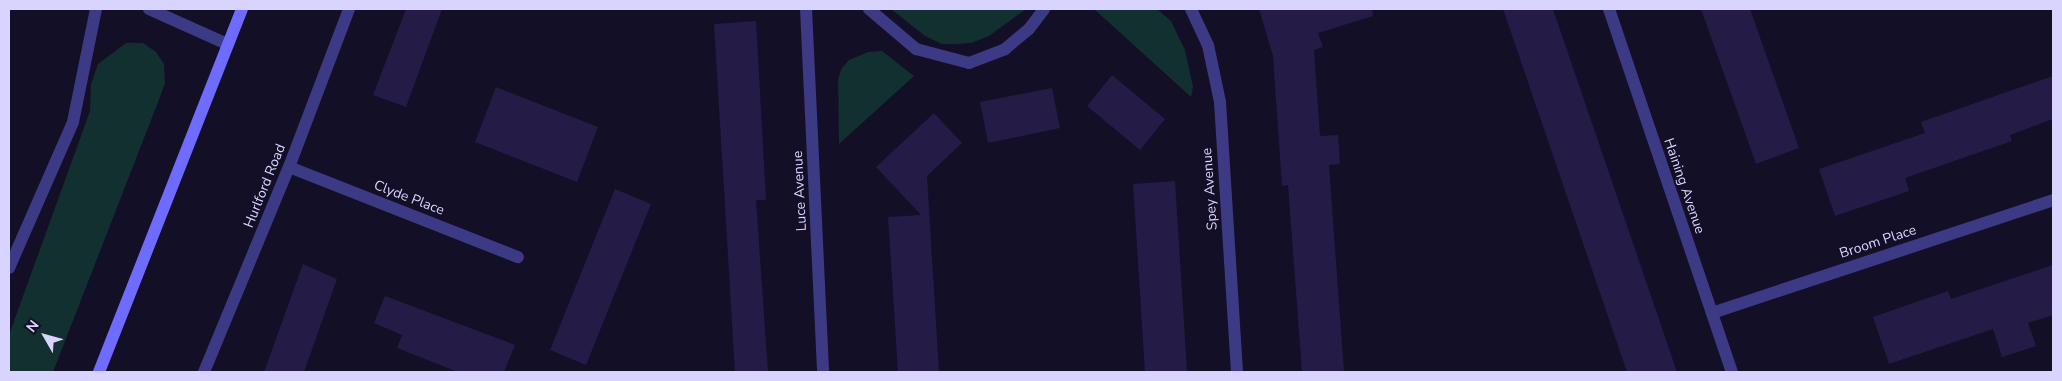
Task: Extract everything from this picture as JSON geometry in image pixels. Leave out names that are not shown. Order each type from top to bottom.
[{"type":"main road","points":[[99,372],[242,9]]},
{"type":"street","points":[[9,268],[73,122],[96,9]]},
{"type":"street","points":[[149,9],[227,44]]},
{"type":"street","name":"Hurlford Road","points":[[204,372],[289,167],[350,9]]},
{"type":"street","name":"Luce Avenue","points":[[806,9],[823,372]]},
{"type":"street","points":[[869,9],[916,49],[969,63],[1005,49],[1028,29],[1044,9]]},
{"type":"street","name":"Spey Avenue","points":[[1191,9],[1208,45],[1220,102],[1237,372]]},
{"type":"street","name":"Haining Avenue","points":[[1609,9],[1732,372]]},
{"type":"street","name":"Clyde Place","points":[[289,167],[518,257]]},
{"type":"street","name":"Broom Place","points":[[1712,313],[2053,200]]},
{"type":"green space","points":[[891,9],[1026,9],[989,36],[971,43],[942,44],[925,36]]},
{"type":"green space","points":[[1094,9],[1157,9],[1171,21],[1185,50],[1193,87],[1191,97]]},
{"type":"green space","points":[[126,43],[143,43],[156,52],[164,64],[165,83],[53,372],[9,372],[9,335],[90,111],[91,84],[98,64]]},
{"type":"green space","points":[[882,51],[914,76],[839,144],[838,79],[842,68],[849,60],[868,52]]},
{"type":"building","points":[[406,9],[442,9],[406,107],[373,95]]},
{"type":"building","points":[[1259,9],[1372,9],[1373,16],[1318,33],[1323,47],[1314,50],[1320,136],[1338,135],[1340,164],[1329,165],[1344,372],[1302,372],[1288,185],[1282,186],[1273,56]]},
{"type":"building","points":[[1503,9],[1553,9],[1677,372],[1627,372]]},
{"type":"building","points":[[1701,9],[1750,9],[1799,148],[1756,164]]},
{"type":"building","points":[[756,21],[766,200],[756,200],[768,372],[735,372],[714,24]]},
{"type":"building","points":[[1112,75],[1165,119],[1140,150],[1087,106]]},
{"type":"building","points":[[2053,76],[2053,119],[2010,135],[2012,141],[1905,178],[1909,191],[1835,216],[1819,169],[1925,133],[1921,122]]},
{"type":"building","points":[[496,87],[598,127],[577,182],[475,142]]},
{"type":"building","points":[[1052,88],[1060,128],[988,143],[980,102]]},
{"type":"building","points":[[934,113],[962,143],[927,176],[939,372],[898,372],[888,217],[921,215],[876,167]]},
{"type":"building","points":[[1175,181],[1187,372],[1145,372],[1133,184]]},
{"type":"building","points":[[615,189],[651,204],[586,365],[550,350]]},
{"type":"building","points":[[303,264],[337,279],[304,372],[264,372]]},
{"type":"building","points":[[2053,265],[2053,315],[2028,323],[2036,346],[2002,357],[1993,329],[1889,364],[1873,317],[1948,291],[1951,299]]},
{"type":"building","points":[[385,296],[515,345],[504,372],[458,372],[397,348],[402,335],[374,323]]}]
